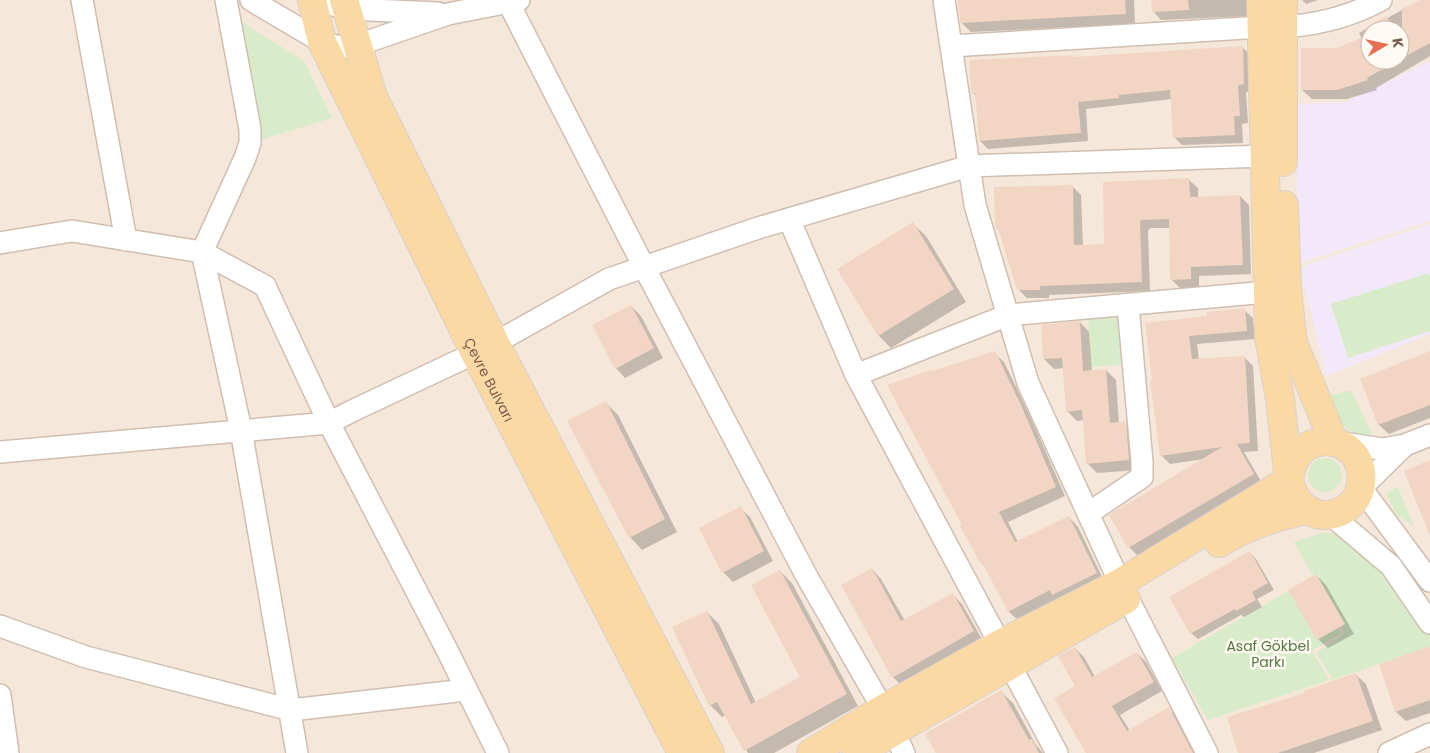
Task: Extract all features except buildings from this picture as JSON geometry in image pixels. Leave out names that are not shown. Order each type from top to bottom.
[{"type":"main road","name":"Çevre Bulvarı","points":[[312,0],[322,42],[485,348],[710,753]]},
{"type":"main road","points":[[1261,0],[1273,27],[1283,156],[1286,289],[1293,343],[1334,442]]},
{"type":"main road","points":[[1282,0],[1273,27],[1265,156],[1269,337],[1280,400],[1291,492],[1298,502],[1319,512]]},
{"type":"main road","name":"Çevre Bulvarı","points":[[346,5],[373,97],[485,348],[682,753]]},
{"type":"main road","points":[[856,753],[893,732],[1005,655],[1124,590],[1251,525],[1275,517],[1319,512],[1341,512],[1357,498],[1361,488],[1362,476],[1360,464],[1345,447],[1334,442],[1322,441],[1311,444],[1294,458],[1289,480]]},
{"type":"main road","points":[[1124,590],[1289,480]]},
{"type":"main road","points":[[811,753],[893,732]]},
{"type":"street","points":[[82,0],[126,240]]},
{"type":"street","points":[[226,0],[250,129],[250,143],[202,252],[241,430],[297,753]]},
{"type":"street","points":[[251,0],[322,42],[340,47],[358,45],[448,14],[511,1],[644,267],[802,566],[893,732]]},
{"type":"street","points":[[316,0],[346,5],[448,14]]},
{"type":"street","points":[[944,0],[975,205],[1028,383],[1124,590],[1206,753]]},
{"type":"street","points":[[951,46],[1320,23],[1373,5],[1381,0]]},
{"type":"street","points":[[0,452],[329,424],[352,411],[485,348],[609,279],[790,219],[969,166],[1265,156]]},
{"type":"street","points":[[790,219],[856,375],[1057,753]]},
{"type":"street","points":[[0,243],[72,232],[202,252],[265,286],[329,424],[446,648],[498,753]]},
{"type":"street","points":[[856,375],[1008,316],[1267,292]]},
{"type":"street","points":[[1089,513],[1142,477],[1128,305]]},
{"type":"street","points":[[1334,442],[1382,449],[1405,445],[1430,435]]},
{"type":"street","points":[[1405,445],[1361,488],[1430,581]]},
{"type":"street","points":[[1319,512],[1391,566],[1428,615]]},
{"type":"street","points":[[0,626],[86,657],[290,710],[466,690]]},
{"type":"street","points":[[0,695],[8,753]]},
{"type":"street","points":[[1389,753],[1430,734]]},
{"type":"shaded area","points":[[0,0],[1430,0],[1430,753],[0,753]]},
{"type":"shaded area","points":[[1430,61],[1430,221],[1299,263],[1295,104],[1346,102]]},
{"type":"shaded area","points":[[1430,224],[1430,334],[1326,376],[1300,267]]},
{"type":"green space","points":[[234,17],[304,61],[332,118],[257,141]]},
{"type":"green space","points":[[1428,273],[1430,277],[1430,331],[1348,358],[1331,304]]},
{"type":"green space","points":[[1122,312],[1126,364],[1091,367],[1088,316]]},
{"type":"green space","points":[[1351,390],[1374,439],[1351,433],[1336,418],[1327,396]]},
{"type":"green space","points":[[1325,458],[1332,459],[1337,463],[1341,468],[1341,482],[1337,487],[1332,491],[1325,492],[1318,491],[1313,487],[1309,482],[1308,475],[1309,468],[1313,463],[1318,459]]},
{"type":"green space","points":[[1398,487],[1414,527],[1396,514],[1386,493]]},
{"type":"green space","points":[[1325,532],[1355,538],[1400,588],[1430,634],[1430,646],[1333,680],[1316,653],[1345,633],[1294,542]]},
{"type":"green space","name":"Asaf Gökbel Parkı","points":[[1311,578],[1341,633],[1312,651],[1329,680],[1208,720],[1172,658]]}]
